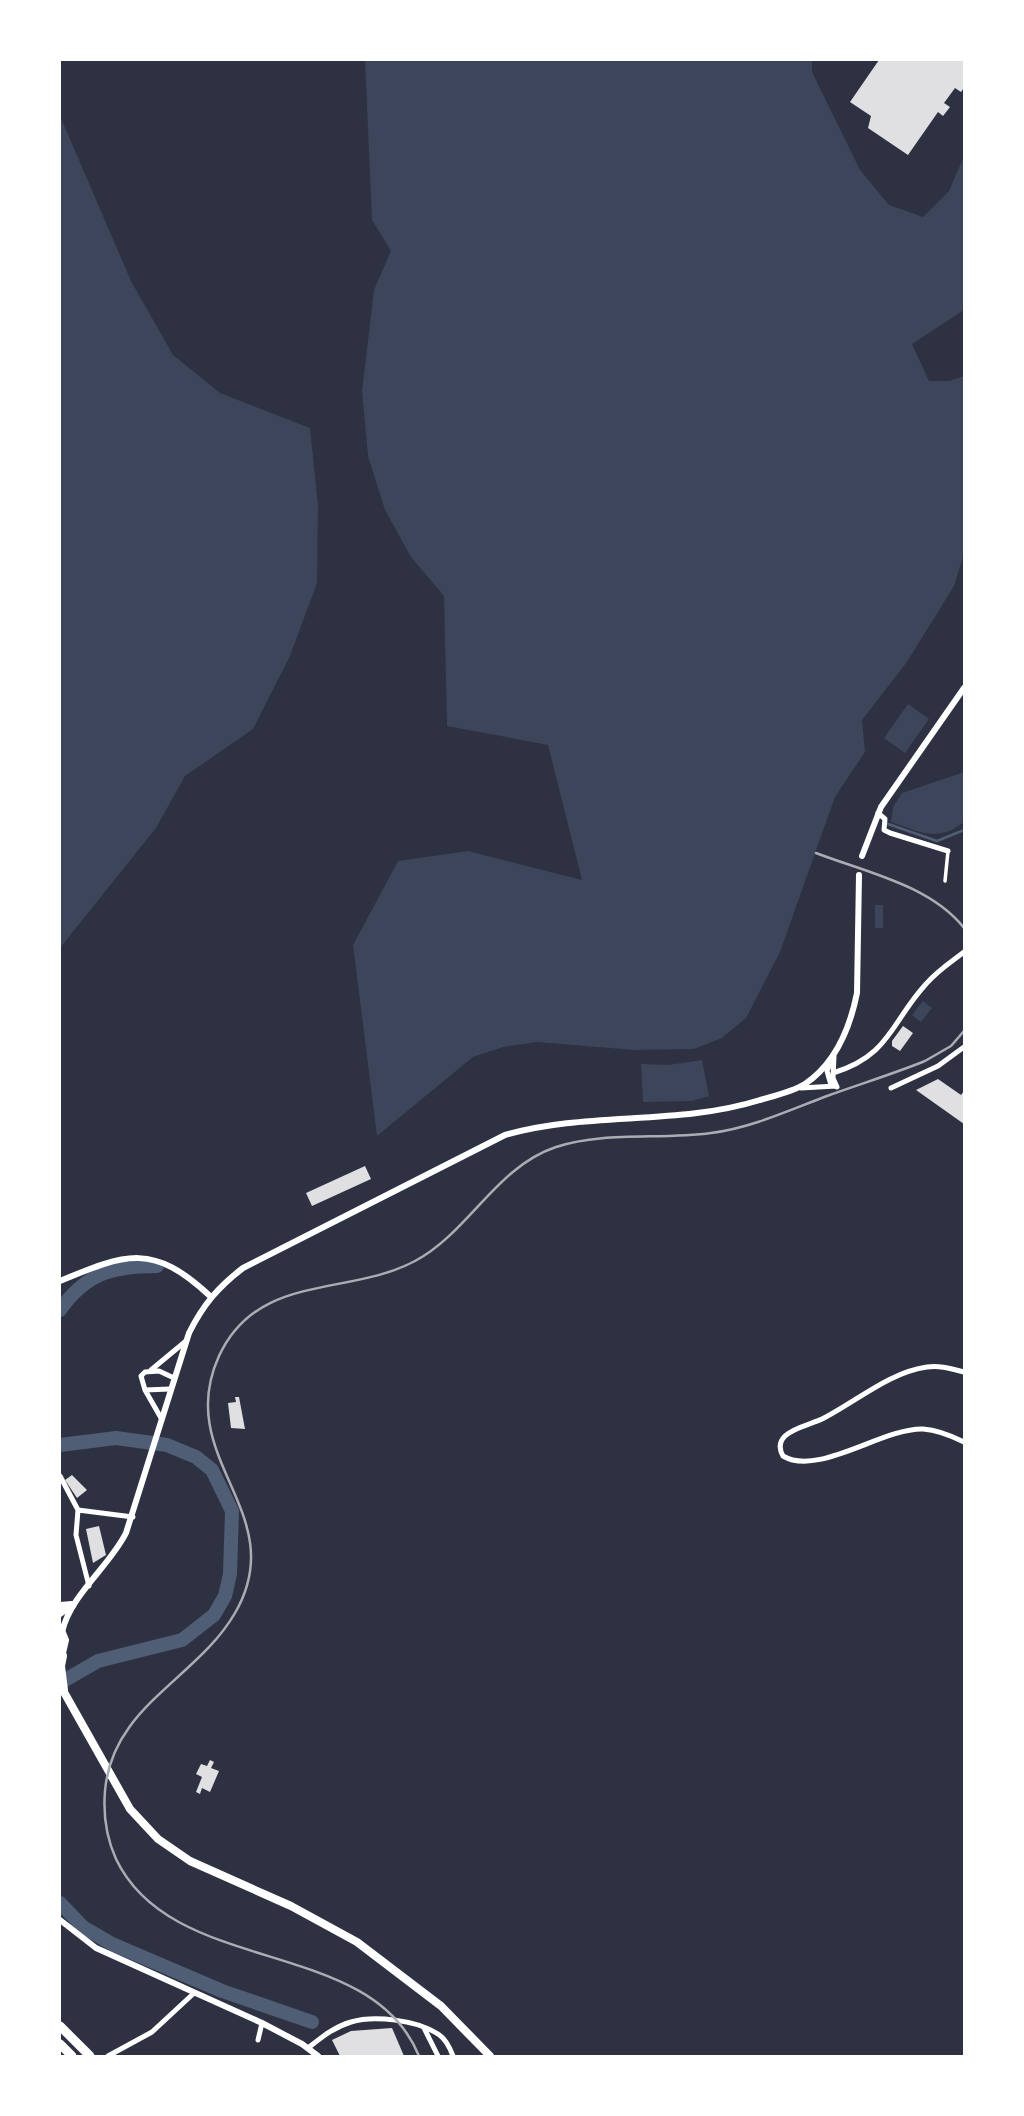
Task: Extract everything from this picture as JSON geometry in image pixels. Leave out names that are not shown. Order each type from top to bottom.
[{"type":"highway","points":[[60,1606],[74,1604]]},
{"type":"highway","points":[[61,1630],[65,1640],[61,1658],[62,1688],[118,1789],[144,1825],[173,1850],[213,1872],[291,1906],[357,1942],[431,1998],[490,2056]]},
{"type":"highway","points":[[60,2026],[90,2056]]},
{"type":"highway","points":[[60,2044],[72,2056]]},
{"type":"street","points":[[862,856],[878,813],[964,688]]},
{"type":"street","points":[[878,813],[885,819],[884,830],[890,834],[948,851],[945,881]]},
{"type":"street","points":[[834,1086],[828,1066],[846,1033],[857,993],[859,875]]},
{"type":"street","points":[[833,1073],[860,1063],[875,1052],[924,985],[964,952]]},
{"type":"street","points":[[891,1088],[938,1066],[964,1047]]},
{"type":"street","points":[[834,1055],[834,1086]]},
{"type":"street","points":[[790,1091],[805,1084],[834,1055]]},
{"type":"street","points":[[61,1630],[74,1604],[118,1549],[133,1517],[156,1432],[186,1341],[210,1296],[243,1268],[505,1135],[546,1125],[701,1114],[790,1091],[834,1086]]},
{"type":"street","points":[[60,1281],[113,1260],[149,1258],[170,1264],[210,1296]]},
{"type":"street","points":[[161,1418],[145,1390],[141,1376],[186,1341]]},
{"type":"street","points":[[964,1372],[947,1367],[917,1369],[891,1380],[824,1418],[790,1432],[782,1438],[780,1447],[783,1456],[800,1462],[823,1458],[908,1430],[937,1432],[964,1442]]},
{"type":"street","points":[[151,1370],[174,1378]]},
{"type":"street","points":[[145,1390],[170,1389]]},
{"type":"street","points":[[60,1476],[78,1510],[76,1535],[89,1586]]},
{"type":"street","points":[[78,1510],[133,1517]]},
{"type":"street","points":[[60,1614],[74,1604]]},
{"type":"street","points":[[60,1920],[96,1948],[262,2023],[318,2056]]},
{"type":"street","points":[[108,2056],[152,2032],[193,1994]]},
{"type":"street","points":[[305,2046],[342,2025],[365,2019],[385,2020],[424,2028],[444,2039],[453,2056]]},
{"type":"street","points":[[258,2040],[262,2023]]},
{"type":"street","points":[[424,2028],[438,2056]]},
{"type":"street","points":[[433,2043],[438,2038],[444,2039]]},
{"type":"shaded area","points":[[365,60],[812,60],[812,72],[860,170],[889,205],[923,217],[949,191],[964,156],[964,310],[912,344],[929,381],[949,381],[964,376],[964,554],[954,586],[907,662],[862,720],[865,752],[835,797],[780,952],[746,1018],[722,1038],[694,1049],[634,1050],[537,1042],[503,1047],[473,1057],[377,1136],[353,945],[398,861],[468,851],[582,880],[548,745],[447,726],[444,596],[411,557],[385,510],[368,456],[362,391],[374,290],[391,251],[372,220]]},
{"type":"shaded area","points":[[60,116],[131,281],[173,355],[220,393],[310,428],[318,505],[317,583],[290,656],[253,729],[185,776],[156,828],[60,948]]},
{"type":"shaded area","points":[[908,704],[929,719],[905,753],[884,738]]},
{"type":"shaded area","points":[[964,772],[964,822],[945,832],[929,834],[891,822],[893,807],[902,793]]},
{"type":"shaded area","points":[[875,905],[883,905],[883,928],[875,928]]},
{"type":"shaded area","points":[[923,1001],[932,1008],[921,1022],[912,1015]]},
{"type":"shaded area","points":[[702,1060],[709,1096],[692,1101],[643,1102],[641,1064],[668,1065]]},
{"type":"building","points":[[879,60],[964,60],[964,88],[961,92],[955,88],[944,103],[950,107],[943,116],[938,112],[908,155],[868,128],[871,116],[850,102]]},
{"type":"building","points":[[903,1026],[913,1033],[900,1051],[892,1046],[892,1041]]},
{"type":"building","points":[[938,1079],[961,1095],[964,1091],[964,1124],[916,1090]]},
{"type":"building","points":[[365,1166],[371,1179],[312,1206],[306,1193]]},
{"type":"building","points":[[235,1397],[239,1397],[245,1429],[231,1428],[228,1403],[236,1402]]},
{"type":"building","points":[[72,1475],[87,1490],[77,1498],[65,1480]]},
{"type":"building","points":[[99,1526],[106,1555],[93,1563],[86,1529]]},
{"type":"building","points":[[210,1760],[214,1762],[211,1768],[219,1771],[210,1792],[202,1788],[200,1794],[196,1792],[202,1777],[196,1774],[201,1764],[207,1766]]},
{"type":"building","points":[[392,2028],[404,2056],[340,2056],[332,2040],[351,2031]]},
{"type":"waterway","points":[[888,824],[937,841],[964,830]]},
{"type":"waterway","points":[[60,1310],[80,1288],[102,1274],[127,1268],[157,1266]]},
{"type":"waterway","points":[[60,1445],[116,1438],[167,1445],[196,1457],[212,1470],[232,1511],[230,1574],[225,1596],[214,1615],[182,1640],[98,1661],[60,1683]]},
{"type":"waterway","points":[[60,1903],[83,1927],[112,1944],[222,1991],[312,2022]]},
{"type":"railway","points":[[816,853],[915,890],[950,913],[964,928]]},
{"type":"railway","points":[[419,2056],[394,2018],[359,1991],[317,1972],[224,1942],[180,1923],[143,1897],[116,1859],[110,1842],[105,1817],[105,1791],[111,1762],[123,1737],[158,1695],[219,1636],[235,1613],[249,1577],[250,1545],[243,1515],[210,1426],[209,1393],[219,1356],[236,1329],[257,1311],[280,1299],[306,1290],[389,1272],[434,1249],[499,1184],[535,1156],[556,1147],[593,1139],[692,1135],[741,1127],[925,1061],[951,1046],[964,1031]]}]
